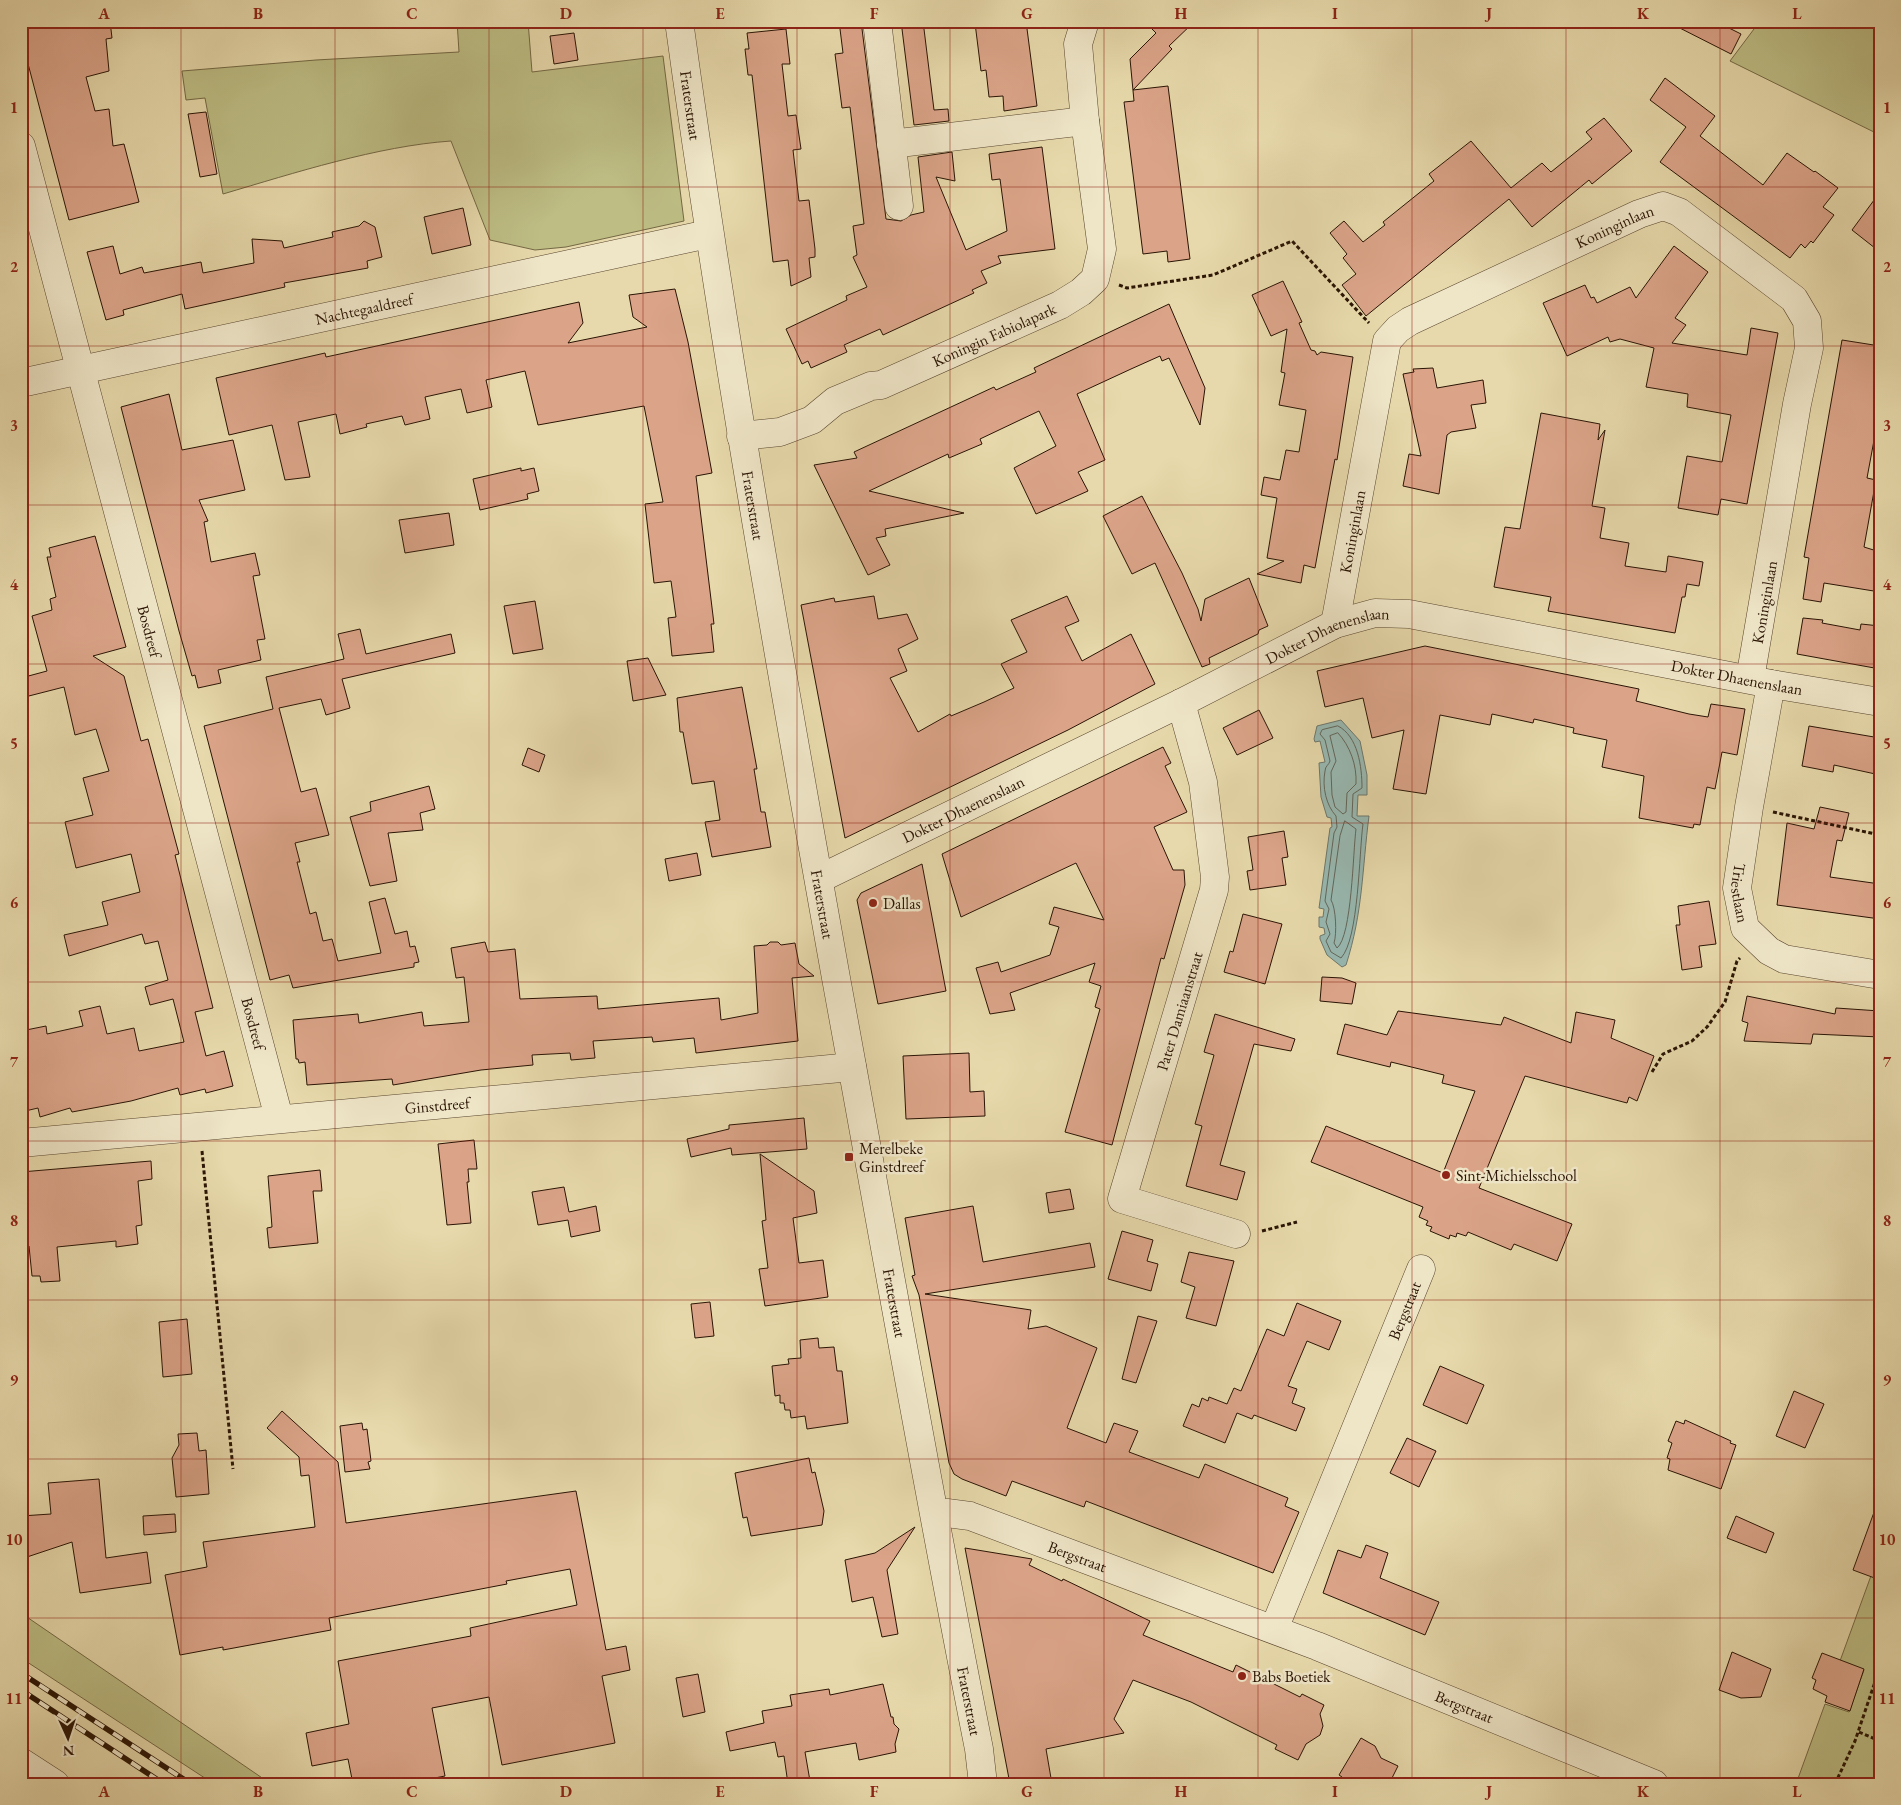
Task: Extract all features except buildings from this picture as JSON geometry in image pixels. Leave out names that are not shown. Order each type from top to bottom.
[{"type":"street","name":"Fraterstraat","points":[[679,21],[708,234],[741,436],[852,1067],[979,1749],[983,1784]]},
{"type":"street","points":[[877,21],[899,206]]},
{"type":"street","points":[[1085,21],[1078,44],[1085,121],[1102,249],[1095,279]]},
{"type":"street","points":[[892,144],[1085,121]]},
{"type":"street","name":"Bosdreef","points":[[21,146],[279,1118]]},
{"type":"street","name":"Koninginlaan","points":[[1335,624],[1387,341],[1398,328],[1410,321],[1639,214],[1663,206],[1679,212],[1794,298],[1807,321],[1809,348],[1797,404],[1761,682]]},
{"type":"street","name":"Nachtegaaldreef","points":[[21,383],[708,234]]},
{"type":"street","name":"Koningin Fabiolapark","points":[[741,436],[780,432],[812,420],[835,401],[871,386],[881,385],[1060,305],[1081,292],[1095,279]]},
{"type":"street","name":"Dokter Dhaenenslaan","points":[[819,879],[1181,703],[1335,624],[1375,613],[1410,614],[1761,682],[1880,702]]},
{"type":"street","name":"Triestlaan","points":[[1761,682],[1749,807],[1737,888],[1745,928],[1768,951],[1784,959],[1880,975]]},
{"type":"street","name":"Pater Damiaanstraat","points":[[1181,703],[1202,782],[1215,877],[1214,890],[1122,1199],[1236,1234]]},
{"type":"street","name":"Ginstdreef","points":[[21,1143],[199,1125],[806,1073],[852,1067]]},
{"type":"street","name":"Bergstraat","points":[[1274,1629],[1421,1269]]},
{"type":"street","name":"Bergstraat","points":[[935,1514],[947,1513],[970,1516],[992,1523],[1274,1629],[1654,1784]]},
{"type":"street","points":[[21,1762],[55,1784]]},
{"type":"path","points":[[1095,279],[1127,288],[1213,275],[1292,241],[1387,341]]},
{"type":"path","points":[[1749,807],[1880,835]]},
{"type":"path","points":[[1652,1072],[1663,1054],[1692,1042],[1707,1028],[1725,1002],[1737,961],[1757,941]]},
{"type":"path","points":[[199,1125],[233,1468]]},
{"type":"path","points":[[1236,1234],[1263,1231],[1297,1222]]},
{"type":"path","points":[[1835,1784],[1858,1732],[1879,1675],[1880,1667]]},
{"type":"path","points":[[1858,1732],[1875,1739],[1880,1752]]},
{"type":"green space","points":[[457,21],[528,21],[532,72],[663,56],[684,221],[566,247],[535,250],[490,240],[451,141],[395,148],[366,154],[223,194],[205,98],[186,100],[182,71],[316,60],[459,52]]},
{"type":"green space","points":[[1760,21],[1880,21],[1880,135],[1730,61]]},
{"type":"green space","points":[[1880,1551],[1880,1784],[1796,1784],[1825,1704],[1849,1712],[1864,1670],[1840,1661]]},
{"type":"green space","points":[[21,1613],[271,1784],[214,1784],[21,1658]]},
{"type":"water","points":[[1341,720],[1360,741],[1367,775],[1367,795],[1358,795],[1357,816],[1369,816],[1356,927],[1346,965],[1342,967],[1327,955],[1320,939],[1320,936],[1325,934],[1324,928],[1319,927],[1319,917],[1323,917],[1324,909],[1319,908],[1330,828],[1332,827],[1331,818],[1327,817],[1321,797],[1319,763],[1325,762],[1320,741],[1315,742],[1314,739],[1317,726]]},
{"type":"railway","points":[[21,1673],[191,1784]]},
{"type":"railway","points":[[21,1690],[164,1784]]},
{"type":"place","name":"Dallas","points":[[873,903]]},
{"type":"place","name":"Merelbeke Ginstdreef","points":[[849,1157]]},
{"type":"place","name":"Sint-Michielsschool","points":[[1446,1175]]},
{"type":"place","name":"Babs Boetiek","points":[[1242,1676]]}]
